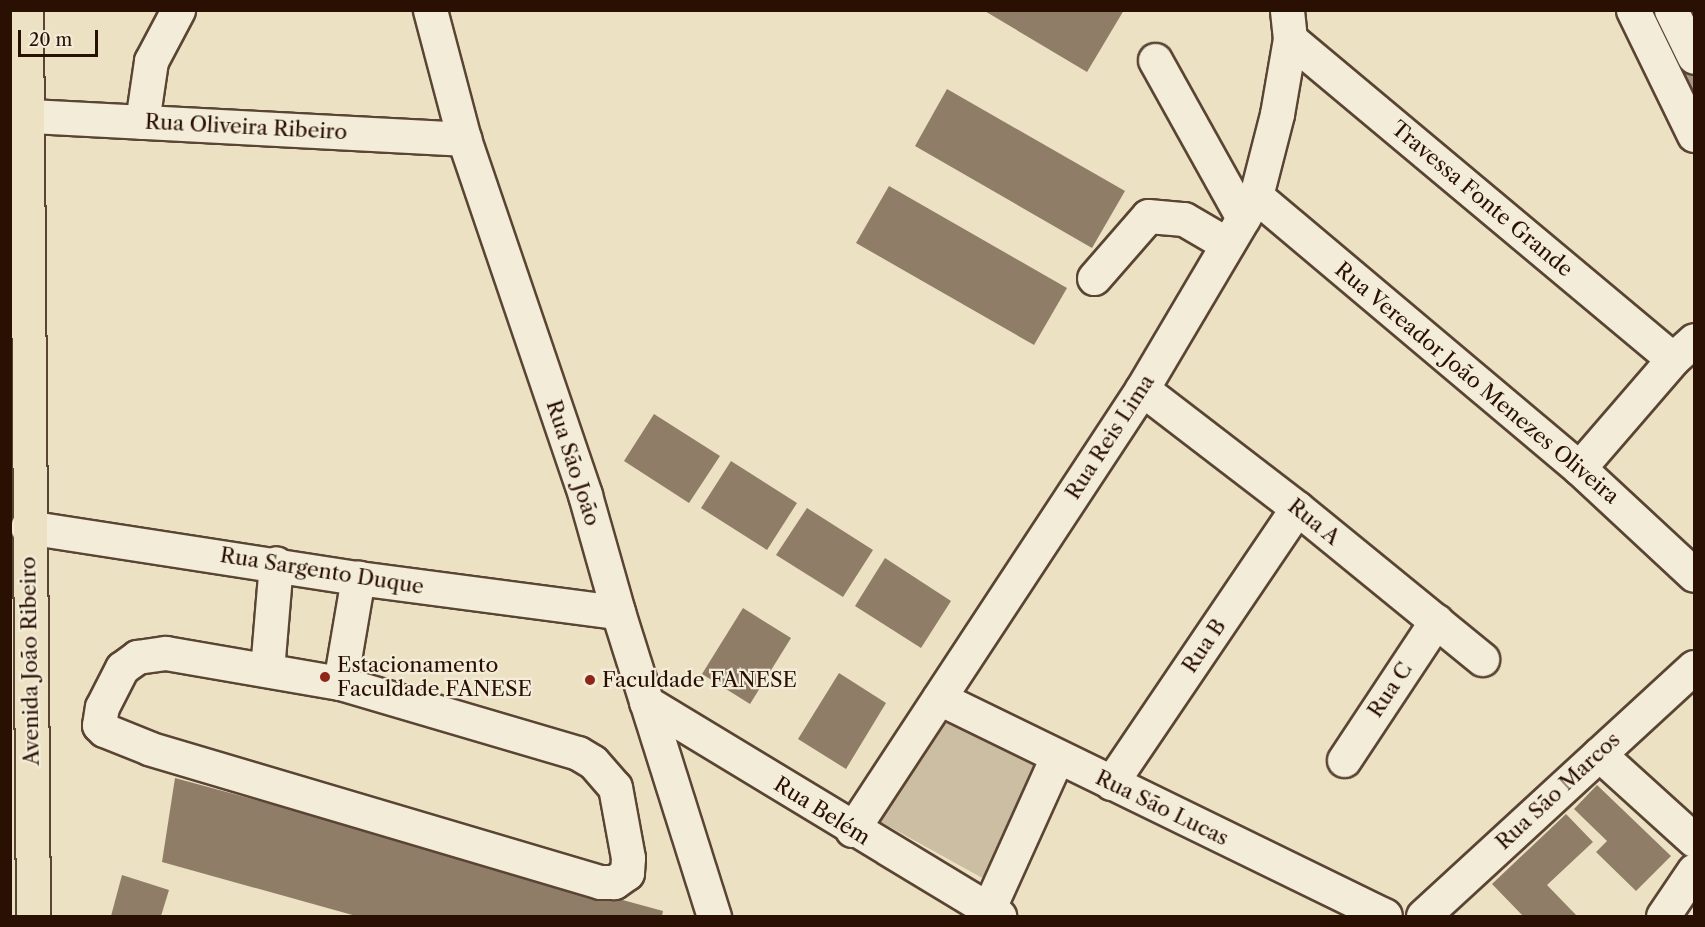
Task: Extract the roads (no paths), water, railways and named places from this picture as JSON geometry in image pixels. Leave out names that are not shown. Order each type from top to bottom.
[{"type":"main road","name":"Avenida João Ribeiro","points":[[26,10],[19,115],[33,916]]},
{"type":"street","points":[[142,122],[151,61],[178,10]]},
{"type":"street","name":"Rua São João","points":[[430,10],[464,139],[585,495],[618,612],[714,916]]},
{"type":"street","points":[[1633,10],[1695,135]]},
{"type":"street","points":[[1671,10],[1695,57]]},
{"type":"street","name":"Rua Reis Lima","points":[[852,830],[1142,389],[1242,219],[1277,114],[1288,25]]},
{"type":"street","name":"Travessa Fonte Grande","points":[[1288,25],[1684,349]]},
{"type":"street","points":[[1094,278],[1148,216],[1184,219],[1242,219],[1155,60]]},
{"type":"street","name":"Rua Oliveira Ribeiro","points":[[19,115],[464,139]]},
{"type":"street","name":"Rua Vereador João Menezes Oliveira","points":[[1242,219],[1579,468],[1695,575]]},
{"type":"street","points":[[1579,468],[1684,349]]},
{"type":"street","name":"Rua A","points":[[1142,389],[1297,508],[1482,659]]},
{"type":"street","name":"Rua B","points":[[1111,783],[1297,508]]},
{"type":"street","name":"Rua Sargento Duque","points":[[27,527],[276,563],[358,578],[618,612]]},
{"type":"street","points":[[267,670],[276,563]]},
{"type":"street","points":[[340,683],[358,578]]},
{"type":"street","name":"Rua C","points":[[1344,760],[1436,621]]},
{"type":"street","points":[[166,652],[185,654],[340,683],[587,758],[615,787],[628,858],[627,873],[614,882],[600,882],[149,748],[116,737],[99,725],[112,682],[137,657],[166,652]]},
{"type":"street","name":"Rua São Marcos","points":[[1423,916],[1695,667]]},
{"type":"street","name":"Rua São Lucas","points":[[939,698],[1385,916]]},
{"type":"street","name":"Rua Belém","points":[[646,702],[852,830],[993,913]]},
{"type":"street","points":[[1599,754],[1695,840]]},
{"type":"street","points":[[993,913],[1058,757]]},
{"type":"street","points":[[1663,916],[1695,870]]},
{"type":"waterway","points":[[1652,10],[1694,91]]},
{"type":"place","name":"Estacionamento Faculdade FANESE","points":[[325,677]]},
{"type":"place","name":"Faculdade FANESE","points":[[590,680]]}]
